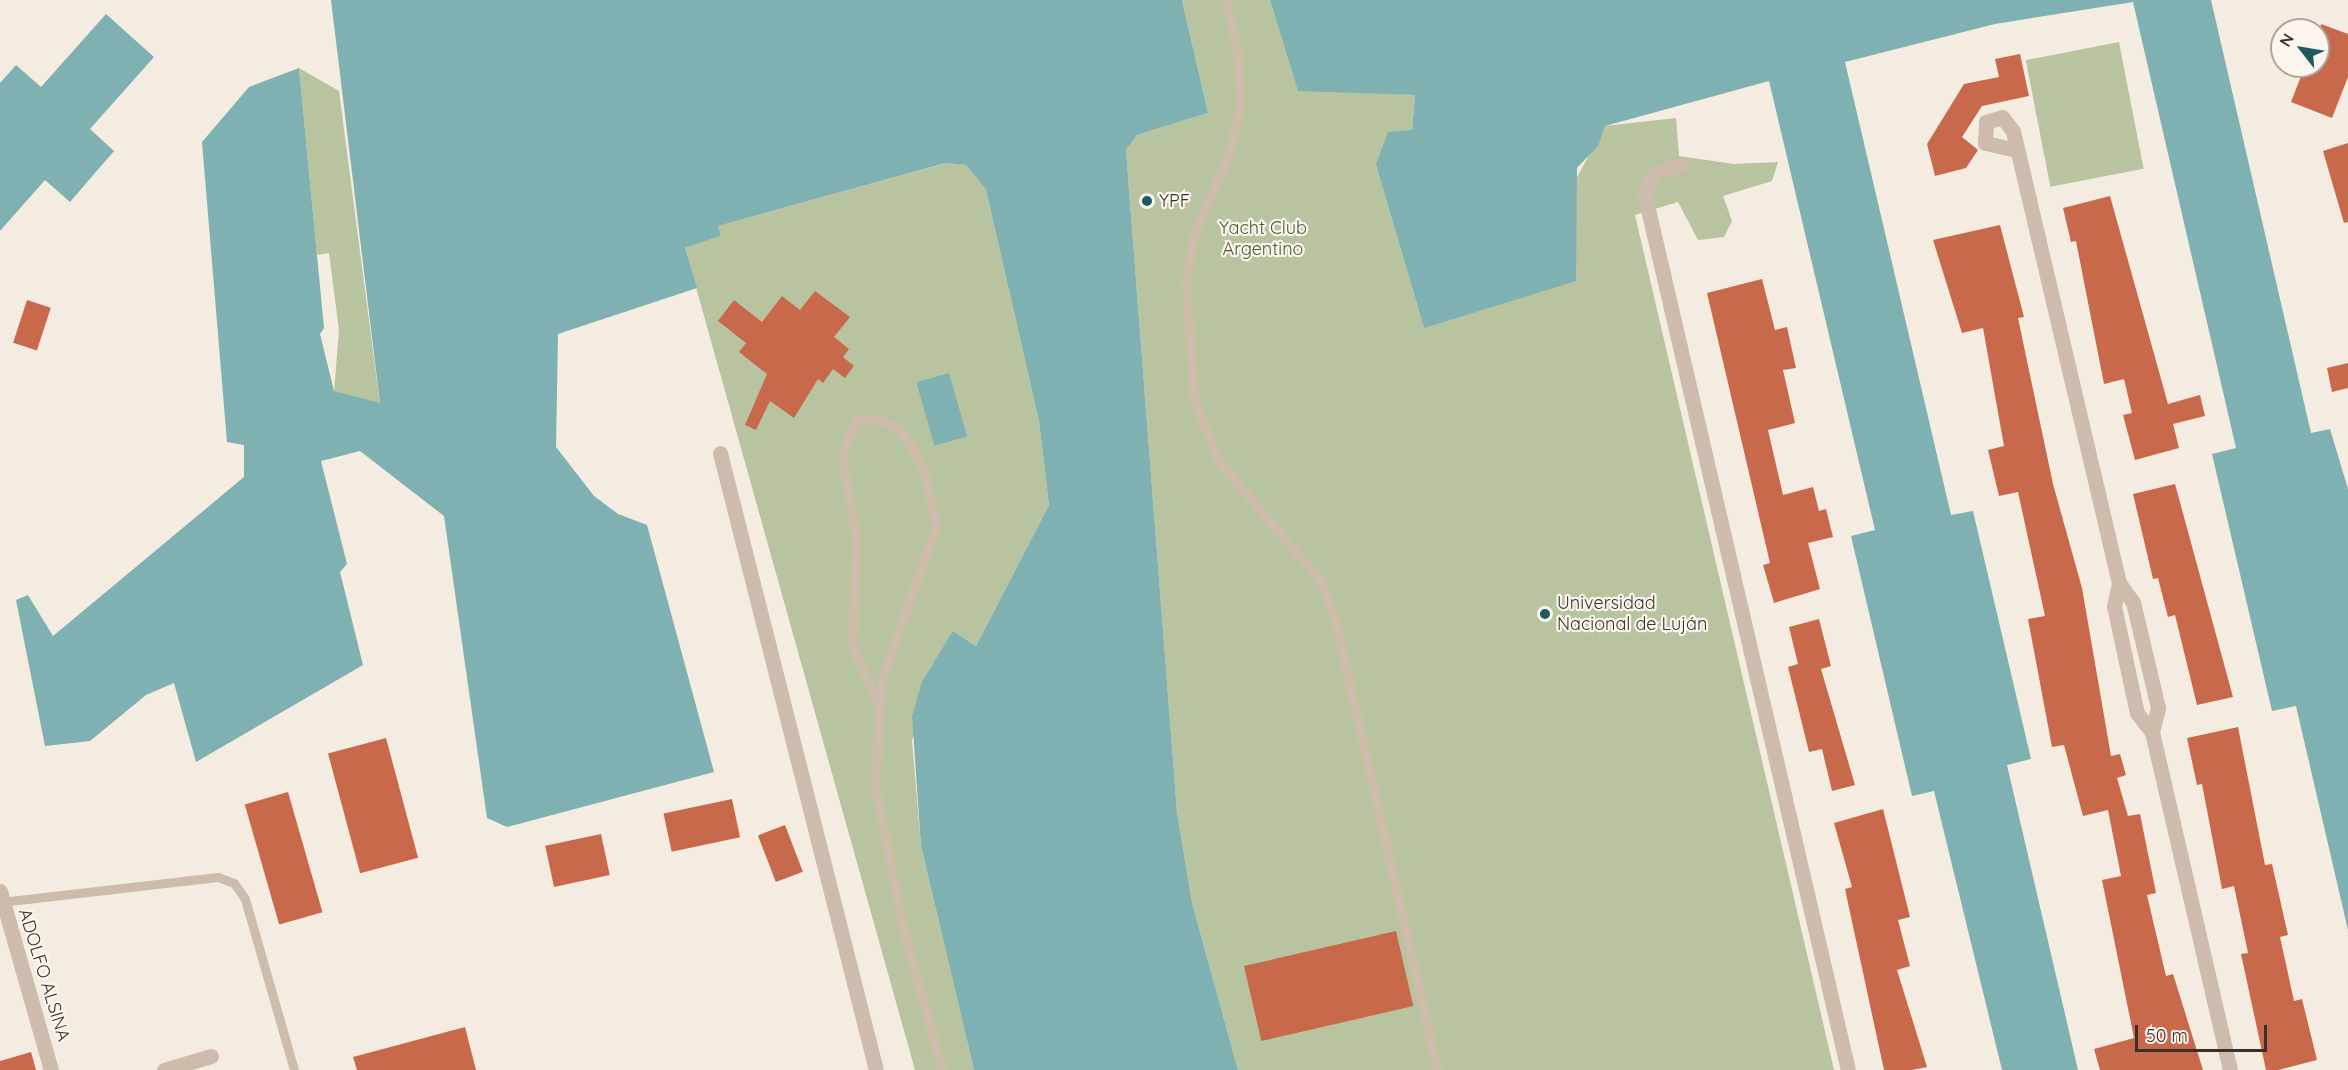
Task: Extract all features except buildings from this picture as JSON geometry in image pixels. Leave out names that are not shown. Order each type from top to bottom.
[{"type":"street","points":[[2016,150],[2119,583],[2133,602],[2158,708],[2152,732]]},
{"type":"street","points":[[1682,165],[1655,172],[1644,192],[1848,1070]]},
{"type":"street","points":[[720,453],[876,1070]]},
{"type":"street","points":[[2119,583],[2114,606],[2137,713],[2152,732],[2230,1070]]},
{"type":"street","name":"ADOLFO ALSINA","points":[[0,898],[51,1070]]},
{"type":"street","points":[[164,1070],[211,1056]]},
{"type":"lane","points":[[1226,0],[1238,56],[1240,105],[1230,151],[1194,234],[1186,280],[1194,400],[1220,463],[1320,580],[1335,620],[1437,1070]]},
{"type":"lane","points":[[877,704],[852,644],[856,539],[842,456],[846,434],[855,420],[877,419],[898,429],[911,446],[924,471],[936,526],[924,570],[890,651],[877,704],[875,787],[883,834],[942,1070]]},
{"type":"lane","points":[[0,898],[218,877],[234,883],[245,899],[294,1070]]},
{"type":"green space","name":"Yacht Club Argentino","points":[[1182,0],[1270,0],[1298,90],[1415,95],[1412,130],[1376,165],[1424,328],[1576,179],[1605,126],[1676,118],[1679,156],[1734,164],[1778,162],[1772,181],[1723,196],[1732,221],[1724,237],[1698,240],[1678,202],[1635,215],[1834,1070],[1238,1070],[1192,903],[1177,812],[1126,150],[1137,135],[1208,113]]},
{"type":"green space","points":[[2119,42],[2144,169],[2050,187],[2026,60]]},
{"type":"green space","points":[[299,68],[339,91],[380,404],[334,392],[339,330],[329,253],[317,255]]},
{"type":"green space","points":[[947,163],[966,165],[986,190],[1039,421],[1049,505],[976,646],[953,631],[912,740],[921,846],[974,1070],[915,1070],[685,248],[721,236],[717,226]]},
{"type":"water","points":[[331,0],[1182,0],[1208,113],[1137,135],[1126,150],[1177,812],[1192,903],[1238,1070],[974,1070],[921,846],[912,716],[922,682],[953,631],[976,646],[1049,505],[1039,421],[986,190],[966,165],[946,163],[718,226],[721,236],[685,248],[697,288],[558,334],[556,447],[594,496],[618,514],[647,525],[714,772],[507,827],[487,818],[444,516],[360,451],[321,461],[347,564],[340,572],[363,665],[196,762],[174,683],[146,695],[90,741],[45,746],[16,600],[28,595],[53,636],[244,477],[244,445],[227,442],[202,142],[249,87],[299,68],[324,328],[320,334],[334,391],[380,403]]},
{"type":"water","points":[[1270,0],[2211,0],[2311,433],[2330,429],[2348,489],[2348,930],[2296,706],[2272,711],[2212,454],[2236,448],[2133,2],[1995,24],[1845,62],[1951,515],[1973,511],[2031,759],[2007,765],[2078,1070],[2002,1070],[1934,791],[1912,796],[1851,536],[1875,530],[1769,81],[1605,126],[1598,146],[1577,168],[1576,281],[1424,328],[1376,165],[1388,132],[1412,130],[1415,95],[1298,91]]},
{"type":"water","points":[[106,14],[154,57],[90,129],[114,151],[70,202],[45,180],[0,231],[0,83],[16,65],[41,87]]},
{"type":"water","points":[[949,373],[967,436],[935,446],[916,382]]},
{"type":"place","name":"YPF","points":[[1147,201]]},
{"type":"place","name":"Universidad Nacional de Luján","points":[[1545,614]]}]
